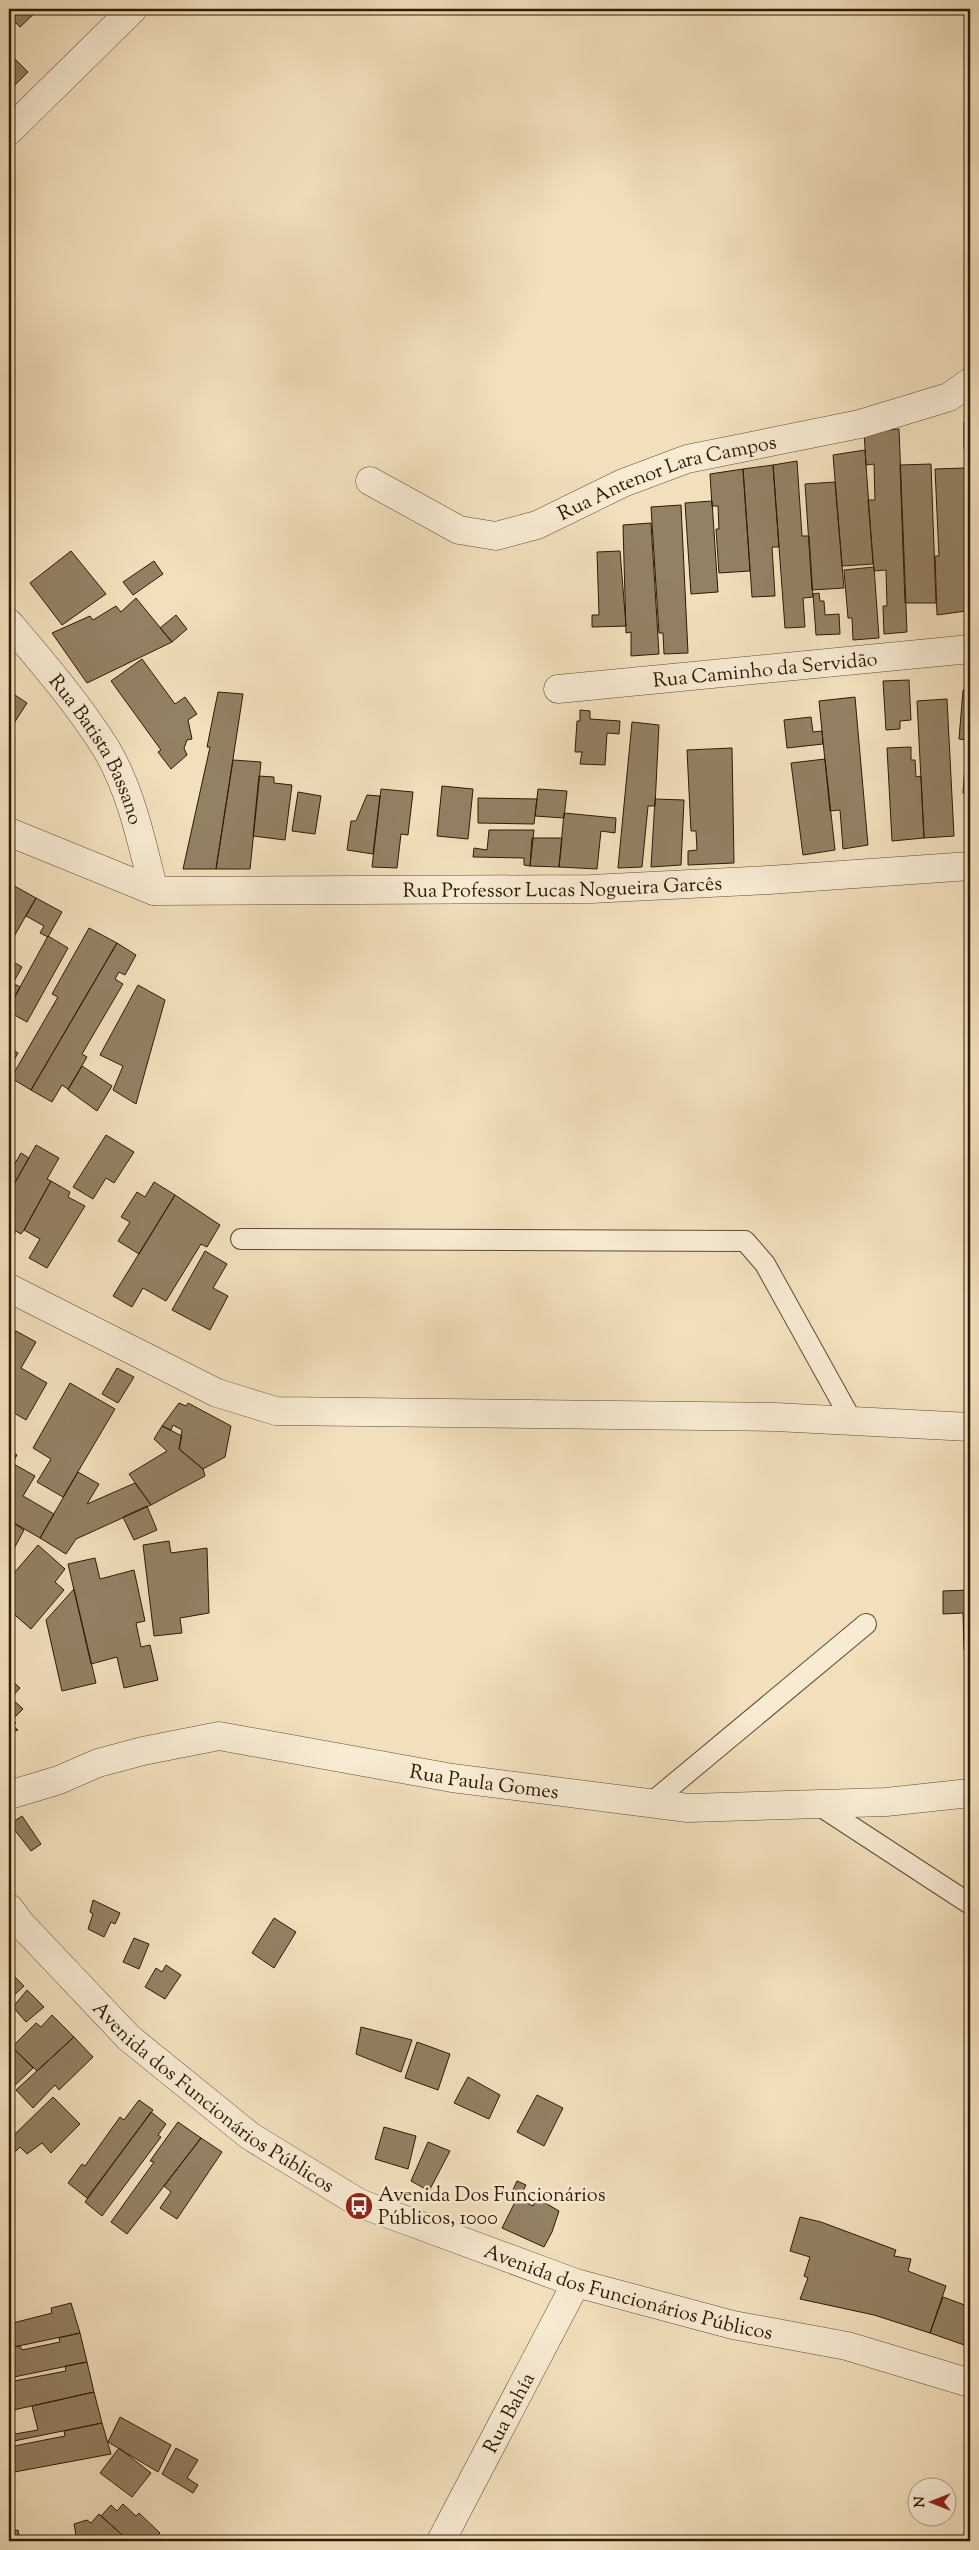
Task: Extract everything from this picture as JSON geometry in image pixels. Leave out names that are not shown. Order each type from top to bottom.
[{"type":"street","points":[[9,131],[133,9]]},
{"type":"street","name":"Rua Antenor Lara Campos","points":[[370,481],[459,530],[496,536],[536,525],[623,483],[687,459],[860,424],[949,397],[970,382]]},
{"type":"street","name":"Rua Batista Bassano","points":[[9,623],[49,670],[107,751],[135,815],[154,891]]},
{"type":"street","name":"Rua Caminho da Servidão","points":[[558,689],[970,649]]},
{"type":"street","points":[[9,832],[154,891]]},
{"type":"street","name":"Rua Professor Lucas Nogueira Garcês","points":[[154,891],[591,889],[769,880],[970,866]]},
{"type":"street","points":[[9,1288],[217,1393],[276,1411],[697,1416],[970,1426]]},
{"type":"street","name":"Rua Paula Gomes","points":[[9,1795],[59,1780],[98,1763],[143,1751],[219,1736],[452,1778],[688,1808],[886,1802],[970,1793]]},
{"type":"street","name":"Avenida dos Funcionários Públicos","points":[[9,1908],[21,1924],[129,2038],[250,2136],[359,2203],[576,2283],[733,2325],[847,2346],[970,2383]]},
{"type":"street","name":"Rua Bahía","points":[[441,2541],[576,2283]]},
{"type":"lane","points":[[241,1239],[745,1241],[765,1264],[852,1421]]},
{"type":"lane","points":[[651,1803],[866,1624]]},
{"type":"lane","points":[[817,1804],[970,1904]]},
{"type":"building","points":[[9,9],[39,9],[20,27],[9,16]]},
{"type":"building","points":[[9,53],[28,72],[10,90],[9,88]]},
{"type":"building","points":[[970,420],[970,449],[964,449],[964,422]]},
{"type":"building","points":[[899,429],[907,632],[884,634],[883,606],[887,606],[886,570],[874,571],[868,500],[875,500],[874,464],[866,465],[864,432]]},
{"type":"building","points":[[865,450],[873,564],[842,566],[833,455]]},
{"type":"building","points":[[797,461],[802,536],[809,536],[813,597],[803,598],[805,627],[785,628],[773,465]]},
{"type":"building","points":[[931,464],[936,603],[905,603],[900,465]]},
{"type":"building","points":[[773,465],[779,547],[772,547],[775,596],[752,597],[743,469]]},
{"type":"building","points":[[965,468],[966,611],[937,615],[935,556],[939,556],[935,469]]},
{"type":"building","points":[[743,469],[750,571],[719,573],[716,529],[719,529],[718,506],[712,506],[710,474]]},
{"type":"building","points":[[835,482],[844,588],[812,590],[805,484]]},
{"type":"building","points":[[965,484],[970,484],[970,530],[965,530]]},
{"type":"building","points":[[712,501],[718,592],[691,594],[685,503]]},
{"type":"building","points":[[681,505],[688,653],[664,654],[663,633],[659,633],[651,507]]},
{"type":"building","points":[[651,523],[659,654],[631,656],[631,632],[626,633],[623,525]]},
{"type":"building","points":[[71,551],[106,594],[62,625],[30,583]]},
{"type":"building","points":[[620,551],[626,626],[592,627],[592,615],[599,615],[597,552]]},
{"type":"building","points":[[154,561],[163,574],[133,595],[123,582]]},
{"type":"building","points":[[874,567],[879,638],[853,640],[852,618],[848,618],[844,570]]},
{"type":"building","points":[[819,593],[820,601],[824,601],[825,615],[839,614],[840,634],[816,635],[813,594]]},
{"type":"building","points":[[136,598],[172,642],[87,683],[52,633],[90,616],[93,620],[116,606],[121,612]]},
{"type":"building","points":[[176,615],[187,629],[172,642],[160,628]]},
{"type":"building","points":[[142,659],[175,704],[185,697],[197,714],[188,720],[192,739],[187,740],[184,748],[187,755],[171,769],[158,752],[161,750],[111,681]]},
{"type":"building","points":[[909,680],[911,720],[900,721],[900,729],[886,730],[883,681]]},
{"type":"building","points":[[963,690],[970,691],[970,794],[963,793],[967,740],[959,739]]},
{"type":"building","points":[[9,691],[27,703],[9,731]]},
{"type":"building","points":[[218,692],[243,694],[216,869],[183,869],[210,747],[207,747]]},
{"type":"building","points":[[855,697],[868,845],[843,849],[840,810],[830,811],[819,701]]},
{"type":"building","points":[[947,699],[954,836],[924,838],[917,701]]},
{"type":"building","points":[[580,710],[590,711],[590,719],[620,721],[619,734],[607,733],[605,765],[580,764],[582,752],[575,752],[577,721],[580,721]]},
{"type":"building","points":[[811,717],[813,732],[822,731],[823,744],[787,748],[784,720]]},
{"type":"building","points":[[632,722],[659,725],[655,806],[648,806],[642,867],[618,868]]},
{"type":"building","points":[[911,747],[911,760],[915,760],[916,777],[921,776],[924,838],[892,841],[887,748]]},
{"type":"building","points":[[732,748],[734,863],[688,865],[688,851],[697,850],[696,831],[691,831],[687,750]]},
{"type":"building","points":[[825,759],[835,850],[803,855],[791,763]]},
{"type":"building","points":[[233,760],[261,762],[250,869],[216,869]]},
{"type":"building","points":[[259,776],[274,777],[274,783],[292,785],[285,840],[253,836]]},
{"type":"building","points":[[442,786],[473,789],[468,839],[437,836]]},
{"type":"building","points":[[381,789],[413,792],[408,835],[401,834],[397,868],[372,867]]},
{"type":"building","points":[[538,789],[567,791],[564,818],[535,816]]},
{"type":"building","points":[[298,792],[321,796],[315,834],[292,831]]},
{"type":"building","points":[[367,795],[380,796],[373,854],[347,850],[351,821],[356,821]]},
{"type":"building","points":[[478,798],[537,799],[534,824],[478,823]]},
{"type":"building","points":[[655,799],[684,800],[681,865],[651,867]]},
{"type":"building","points":[[564,813],[616,818],[615,833],[601,831],[597,869],[559,867]]},
{"type":"building","points":[[489,830],[534,830],[530,866],[524,865],[524,858],[473,857],[474,848],[487,850]]},
{"type":"building","points":[[532,838],[562,838],[559,867],[530,866]]},
{"type":"building","points":[[9,883],[36,898],[12,940],[9,938]]},
{"type":"building","points":[[36,898],[62,912],[48,937],[40,933],[44,926],[26,916]]},
{"type":"building","points":[[89,928],[117,943],[31,1090],[11,1078],[58,997],[52,994]]},
{"type":"building","points":[[48,936],[68,948],[27,1022],[9,1012],[9,1007]]},
{"type":"building","points":[[117,943],[136,955],[125,975],[119,972],[115,979],[123,984],[82,1054],[87,1057],[68,1089],[62,1085],[52,1102],[31,1090]]},
{"type":"building","points":[[9,959],[22,967],[13,983],[20,987],[15,997],[9,994]]},
{"type":"building","points":[[138,985],[165,1000],[136,1104],[113,1090],[123,1066],[100,1055]]},
{"type":"building","points":[[9,1047],[18,1053],[9,1069]]},
{"type":"building","points":[[82,1066],[112,1086],[97,1111],[68,1090]]},
{"type":"building","points":[[106,1135],[134,1152],[114,1183],[106,1178],[93,1199],[73,1187]]},
{"type":"building","points":[[36,1145],[59,1158],[47,1179],[51,1181],[24,1230],[21,1234],[16,1231],[9,1243],[9,1193]]},
{"type":"building","points":[[21,1153],[29,1158],[9,1193],[9,1161],[14,1165]]},
{"type":"building","points":[[51,1181],[70,1192],[68,1197],[85,1206],[47,1268],[29,1258],[40,1239],[24,1230]]},
{"type":"building","points":[[154,1182],[175,1195],[139,1254],[118,1241],[130,1222],[121,1217],[137,1192],[145,1197]]},
{"type":"building","points":[[175,1195],[220,1225],[207,1247],[201,1244],[166,1301],[143,1288],[132,1307],[113,1296]]},
{"type":"building","points":[[205,1251],[227,1264],[213,1288],[228,1296],[210,1330],[172,1310]]},
{"type":"building","points":[[16,1331],[36,1342],[21,1368],[47,1383],[26,1420],[9,1410],[9,1345]]},
{"type":"building","points":[[117,1368],[134,1377],[118,1403],[102,1394]]},
{"type":"building","points":[[70,1383],[115,1409],[63,1497],[37,1482],[51,1459],[33,1448]]},
{"type":"building","points":[[179,1403],[186,1406],[188,1403],[231,1426],[225,1457],[203,1469],[179,1449],[182,1430],[173,1425],[171,1430],[162,1426]]},
{"type":"building","points":[[162,1426],[182,1436],[179,1449],[203,1469],[205,1476],[151,1505],[129,1474],[167,1451],[154,1439]]},
{"type":"building","points":[[9,1450],[17,1455],[9,1469]]},
{"type":"building","points":[[12,1463],[35,1476],[23,1496],[54,1514],[40,1538],[9,1520],[9,1469]]},
{"type":"building","points":[[78,1472],[99,1484],[87,1504],[135,1483],[151,1505],[76,1539],[66,1554],[40,1538]]},
{"type":"building","points":[[147,1506],[157,1530],[134,1540],[123,1517]]},
{"type":"building","points":[[9,1520],[24,1530],[9,1558]]},
{"type":"building","points":[[169,1541],[171,1553],[207,1548],[209,1613],[180,1618],[182,1633],[154,1636],[143,1545]]},
{"type":"building","points":[[38,1545],[65,1569],[55,1582],[64,1590],[31,1629],[9,1610],[9,1579]]},
{"type":"building","points":[[95,1558],[100,1579],[134,1570],[145,1621],[136,1623],[141,1647],[150,1645],[158,1680],[124,1688],[117,1657],[91,1664],[68,1564]]},
{"type":"building","points":[[74,1589],[96,1683],[62,1691],[46,1620]]},
{"type":"building","points":[[970,1590],[970,1649],[964,1650],[963,1613],[943,1614],[943,1591]]},
{"type":"building","points":[[9,1678],[20,1688],[11,1698],[23,1709],[12,1720],[16,1723],[13,1726],[18,1730],[9,1733]]},
{"type":"building","points":[[22,1816],[41,1844],[31,1851],[10,1824]]},
{"type":"building","points":[[93,1900],[120,1913],[115,1924],[111,1922],[104,1937],[88,1929],[93,1914],[90,1912]]},
{"type":"building","points":[[274,1918],[296,1932],[274,1968],[252,1953]]},
{"type":"building","points":[[134,1938],[149,1944],[139,1969],[123,1962]]},
{"type":"building","points":[[166,1965],[181,1975],[165,1999],[145,1987],[156,1968],[162,1972]]},
{"type":"building","points":[[9,1971],[24,1986],[9,2000]]},
{"type":"building","points":[[27,1990],[44,2007],[26,2022],[13,2007]]},
{"type":"building","points":[[52,2015],[74,2037],[37,2071],[12,2047],[36,2023],[41,2027]]},
{"type":"building","points":[[361,2027],[412,2040],[401,2072],[356,2054]]},
{"type":"building","points":[[74,2037],[93,2057],[59,2090],[55,2085],[33,2108],[16,2090]]},
{"type":"building","points":[[417,2042],[450,2054],[438,2090],[405,2078]]},
{"type":"building","points":[[9,2044],[33,2068],[9,2091]]},
{"type":"building","points":[[468,2077],[500,2095],[489,2119],[454,2103]]},
{"type":"building","points":[[537,2095],[563,2108],[544,2146],[517,2132]]},
{"type":"building","points":[[53,2097],[80,2124],[51,2153],[42,2143],[27,2154],[20,2147],[13,2154],[9,2150],[9,2140]]},
{"type":"building","points":[[139,2100],[153,2110],[87,2198],[68,2183],[82,2164],[85,2166],[120,2117],[124,2120]]},
{"type":"building","points":[[151,2112],[166,2124],[158,2135],[161,2137],[102,2216],[85,2202]]},
{"type":"building","points":[[178,2122],[201,2138],[127,2234],[111,2222],[154,2162],[150,2161]]},
{"type":"building","points":[[384,2127],[416,2136],[408,2169],[375,2159]]},
{"type":"building","points":[[201,2138],[222,2152],[177,2219],[160,2208],[171,2192],[164,2186]]},
{"type":"building","points":[[428,2142],[450,2151],[429,2191],[411,2181]]},
{"type":"building","points":[[517,2181],[526,2185],[519,2199],[533,2206],[537,2198],[559,2211],[552,2232],[544,2247],[502,2228],[516,2200],[510,2196]]},
{"type":"building","points":[[800,2217],[821,2222],[896,2250],[894,2256],[911,2259],[908,2271],[946,2286],[930,2333],[874,2315],[800,2299],[808,2278],[804,2276],[810,2257],[790,2251]]},
{"type":"building","points":[[943,2297],[970,2307],[970,2347],[930,2333]]},
{"type":"building","points":[[71,2303],[80,2333],[9,2348],[9,2324],[52,2313],[51,2308]]},
{"type":"building","points":[[80,2333],[87,2362],[9,2378],[9,2348],[20,2346],[22,2350],[60,2342],[59,2338]]},
{"type":"building","points":[[87,2362],[94,2392],[9,2411],[9,2382],[66,2371],[65,2366]]},
{"type":"building","points":[[94,2392],[102,2423],[9,2442],[9,2435],[38,2430],[32,2406]]},
{"type":"building","points":[[120,2417],[171,2445],[158,2472],[108,2442]]},
{"type":"building","points":[[102,2423],[111,2454],[9,2473],[9,2447],[65,2436],[64,2431]]},
{"type":"building","points":[[119,2448],[151,2473],[132,2497],[100,2473]]},
{"type":"building","points":[[176,2448],[198,2460],[187,2478],[198,2485],[193,2493],[162,2474]]},
{"type":"building","points":[[9,2490],[14,2512],[9,2512]]},
{"type":"building","points":[[123,2504],[136,2516],[139,2513],[160,2533],[152,2541],[129,2541],[101,2516],[111,2505],[117,2511]]},
{"type":"building","points":[[99,2514],[129,2541],[77,2541],[74,2524],[87,2520],[91,2523]]},
{"type":"building","points":[[18,2530],[20,2541],[9,2541],[9,2532]]},
{"type":"place","name":"Avenida Dos Funcionários Públicos, 1000","points":[[359,2206]]}]
